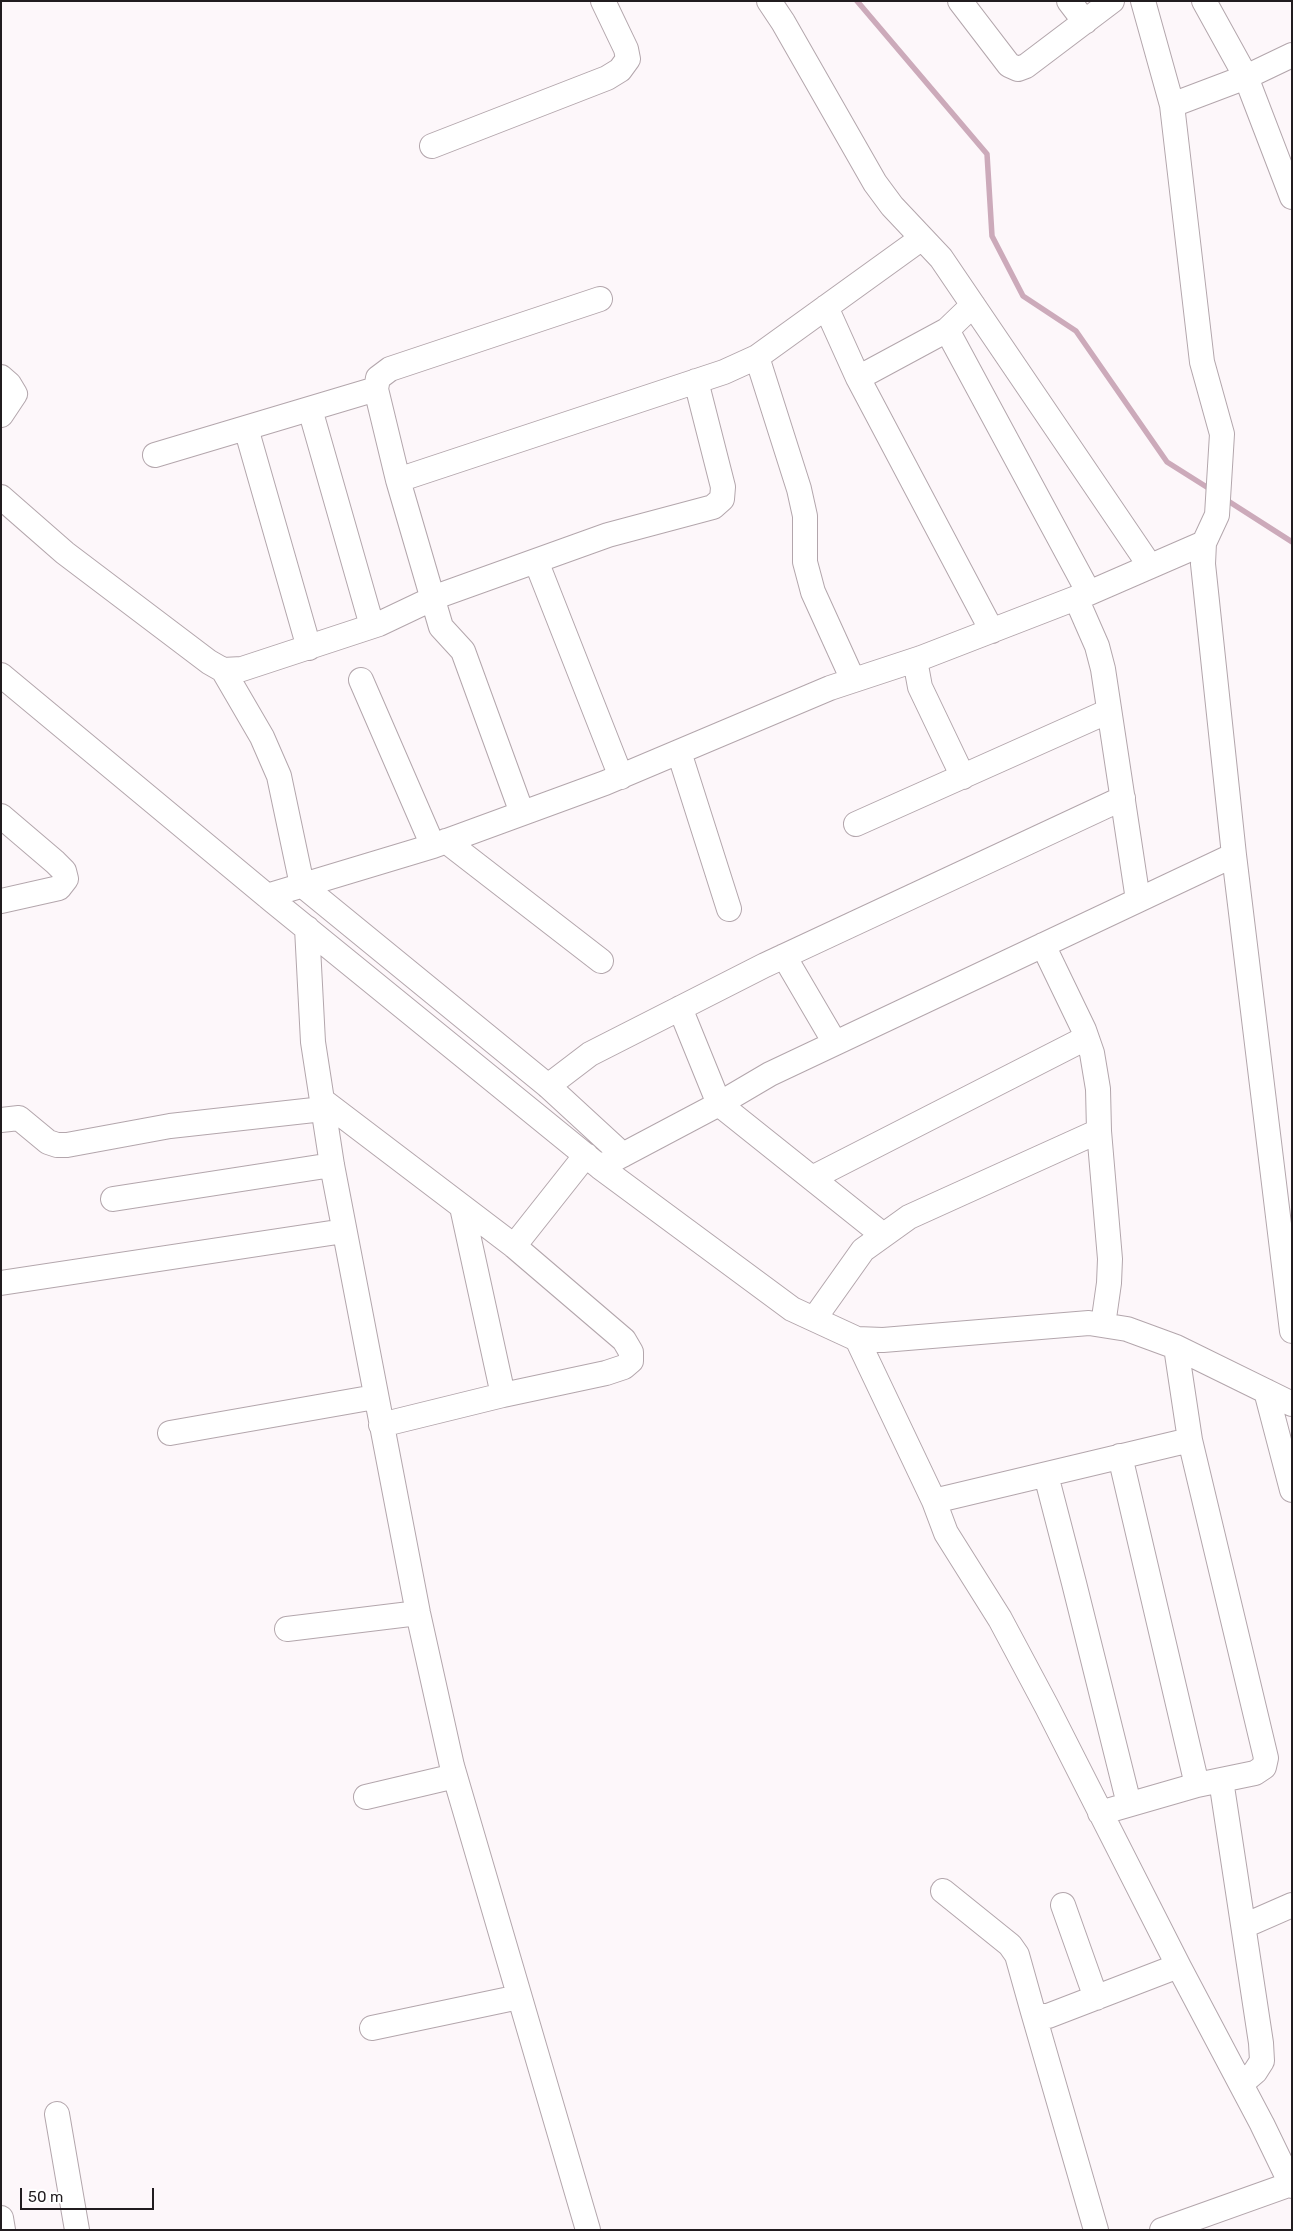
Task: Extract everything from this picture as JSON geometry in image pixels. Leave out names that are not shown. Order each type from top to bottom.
[{"type":"street","points":[[432,146],[607,78],[620,70],[628,60],[626,48],[603,1]]},
{"type":"street","points":[[769,1],[875,182],[892,206],[941,258],[1150,566]]},
{"type":"street","points":[[960,1],[1009,65],[1018,69],[1026,66],[1112,1]]},
{"type":"street","points":[[1070,1],[1085,22]]},
{"type":"street","points":[[1143,1],[1172,105],[1202,362],[1222,434],[1217,515],[1204,543],[1203,564],[1234,855],[1292,1331]]},
{"type":"street","points":[[1204,1],[1246,77],[1292,197]]},
{"type":"street","points":[[1172,105],[1246,77],[1292,55]]},
{"type":"street","points":[[398,480],[724,372],[757,357],[922,238]]},
{"type":"street","points":[[522,813],[463,651],[442,627],[432,599],[398,480],[376,389],[378,378],[390,369],[600,298]]},
{"type":"street","points":[[858,378],[947,330],[973,305]]},
{"type":"street","points":[[826,307],[858,378],[992,631]]},
{"type":"street","points":[[947,330],[1083,596],[1103,668],[1138,900]]},
{"type":"street","points":[[757,357],[799,489],[805,516],[804,562],[813,592],[853,680]]},
{"type":"street","points":[[1,377],[9,384],[15,394],[1,415]]},
{"type":"street","points":[[223,670],[242,669],[372,626],[432,599],[608,535],[713,507],[722,499],[723,487],[696,381]]},
{"type":"street","points":[[155,455],[376,389]]},
{"type":"street","points":[[310,409],[372,626]]},
{"type":"street","points":[[246,428],[308,648]]},
{"type":"street","points":[[1,497],[65,553],[209,662],[223,670],[262,737],[279,776],[302,885],[548,1086],[623,1155]]},
{"type":"street","points":[[267,896],[440,843],[621,776],[830,688],[915,660],[1083,596],[1204,543]]},
{"type":"street","points":[[536,561],[621,776]]},
{"type":"street","points":[[915,660],[920,687],[963,777]]},
{"type":"street","points":[[1,675],[267,896],[593,1161],[792,1309],[857,1339],[883,1340],[1090,1324],[1128,1329],[1176,1347],[1292,1404]]},
{"type":"street","points":[[361,680],[440,843],[601,961]]},
{"type":"street","points":[[856,824],[1110,711]]},
{"type":"street","points":[[679,752],[729,909]]},
{"type":"street","points":[[548,1086],[590,1054],[680,1008],[784,956],[1123,798]]},
{"type":"street","points":[[1,816],[56,862],[64,871],[66,879],[59,888],[1,901]]},
{"type":"street","points":[[514,1246],[593,1161],[623,1155],[719,1104],[770,1074],[1234,855]]},
{"type":"street","points":[[307,928],[314,1042],[332,1165],[375,1397],[418,1613],[455,1776],[588,2230]]},
{"type":"street","points":[[1043,945],[1092,1053],[1098,1089],[1099,1131],[1110,1259],[1109,1283],[1103,1325]]},
{"type":"street","points":[[784,956],[835,1044]]},
{"type":"street","points":[[680,1008],[719,1104],[883,1234]]},
{"type":"street","points":[[812,1178],[1086,1038]]},
{"type":"street","points":[[1,1120],[19,1118],[48,1142],[57,1145],[67,1145],[170,1126],[323,1104],[514,1246],[624,1340],[631,1352],[631,1360],[624,1367],[606,1373],[503,1395],[381,1425]]},
{"type":"street","points":[[814,1319],[863,1250],[883,1234],[909,1218],[1099,1131]]},
{"type":"street","points":[[113,1199],[332,1165]]},
{"type":"street","points":[[462,1207],[503,1395]]},
{"type":"street","points":[[1,1283],[344,1231]]},
{"type":"street","points":[[857,1339],[934,1502],[946,1534],[1000,1619],[1047,1707],[1291,2185],[1162,2230]]},
{"type":"street","points":[[1100,1813],[1197,1785],[1256,1773],[1264,1767],[1266,1758],[1190,1440],[1176,1347]]},
{"type":"street","points":[[1266,1391],[1292,1490]]},
{"type":"street","points":[[170,1433],[375,1397]]},
{"type":"street","points":[[934,1502],[1190,1440]]},
{"type":"street","points":[[1120,1456],[1197,1785]]},
{"type":"street","points":[[1046,1475],[1129,1804]]},
{"type":"street","points":[[287,1629],[418,1613]]},
{"type":"street","points":[[366,1797],[455,1776]]},
{"type":"street","points":[[1221,1780],[1244,1926],[1262,2061],[1254,2072],[1241,2084]]},
{"type":"street","points":[[943,1891],[1010,1945],[1017,1955],[1096,2230]]},
{"type":"street","points":[[1244,1926],[1292,1904]]},
{"type":"street","points":[[1063,1905],[1096,1998]]},
{"type":"street","points":[[1033,2012],[1039,2016],[1048,2016],[1178,1966]]},
{"type":"street","points":[[372,2028],[519,1997]]},
{"type":"street","points":[[56,2114],[78,2230]]},
{"type":"street","points":[[1,2218],[3,2230]]},
{"type":"waterway","points":[[857,1],[987,154],[992,236],[1023,296],[1076,331],[1167,462],[1213,491]]},
{"type":"waterway","points":[[1225,499],[1292,542]]}]
